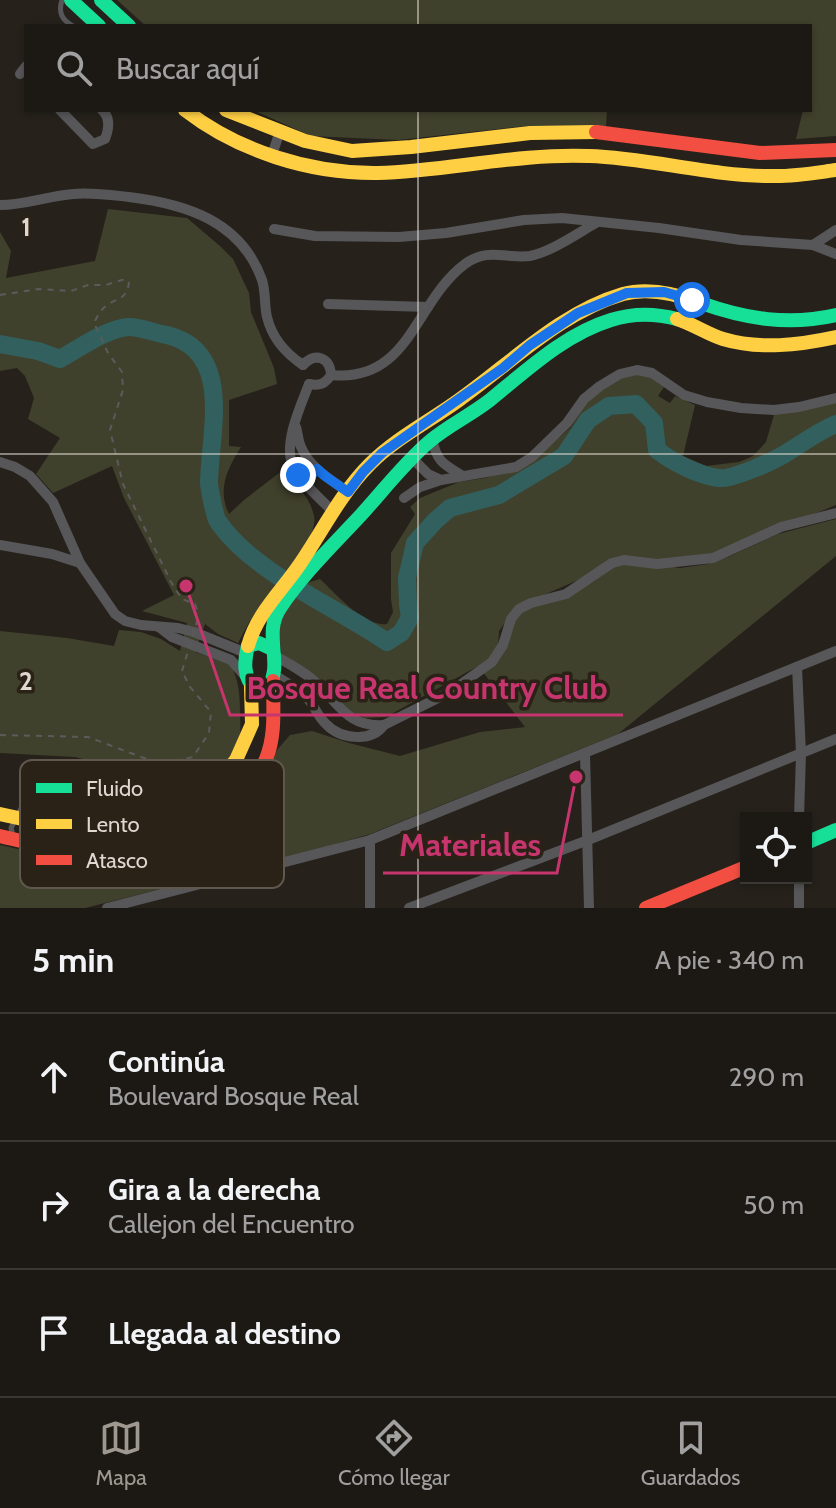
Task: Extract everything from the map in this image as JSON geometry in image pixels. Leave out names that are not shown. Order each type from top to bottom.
[{"type":"street","points":[[71,0],[96,24]]},
{"type":"street","points":[[101,0],[127,24]]},
{"type":"street","points":[[62,112],[93,144],[105,139],[109,128],[104,112]]},
{"type":"street","points":[[188,112],[227,137],[316,168],[375,173],[532,157],[590,156],[759,176],[836,170]]},
{"type":"street","points":[[231,112],[328,147],[367,151],[530,133],[585,131],[760,153],[836,150]]},
{"type":"street","points":[[272,155],[280,131]]},
{"type":"street","points":[[0,205],[75,194],[103,195],[159,201],[189,209],[215,221],[240,242],[256,265],[265,290],[267,316],[275,338],[291,357],[303,365]]},
{"type":"street","points":[[274,229],[315,236],[399,237],[524,220],[562,218],[741,240],[813,245],[836,254]]},
{"type":"street","points":[[331,375],[348,377],[382,366],[412,332],[444,285],[464,265],[492,254],[531,256],[598,222]]},
{"type":"street","points":[[813,245],[836,230]]},
{"type":"street","points":[[302,569],[349,528],[432,439],[473,413],[530,345],[578,313],[627,293],[657,291],[769,321],[802,321],[836,315]]},
{"type":"street","points":[[328,304],[428,307]]},
{"type":"street","points":[[236,760],[252,724],[250,684],[246,672],[251,632],[258,618],[273,610],[302,569],[333,512],[363,472],[382,453],[507,374],[604,321],[630,315],[657,315],[678,319],[726,340],[753,344],[785,345],[836,337]]},
{"type":"street","points":[[317,357],[325,359],[331,375],[318,386],[309,384],[301,372],[309,359],[317,357]]},
{"type":"street","points":[[404,498],[420,487],[441,480],[516,467],[532,457],[567,423],[584,399],[600,386],[620,374],[637,370],[652,373],[684,395],[741,408],[774,410],[836,398]]},
{"type":"street","points":[[309,384],[295,421],[292,463],[333,512]]},
{"type":"street","points":[[295,421],[301,448],[317,469],[348,492]]},
{"type":"street","points":[[432,439],[435,455],[463,476]]},
{"type":"street","points":[[413,459],[428,474],[441,480]]},
{"type":"street","points":[[0,462],[30,476],[53,502],[80,563],[115,614],[125,621],[194,632],[247,649],[259,643],[319,686],[345,715],[374,726],[384,725],[450,692],[492,662],[503,645],[511,619],[519,609],[566,594],[612,563],[624,560],[657,564],[713,558],[781,527],[836,513]]},
{"type":"street","points":[[305,482],[317,469]]},
{"type":"street","points":[[0,545],[52,554],[80,563]]},
{"type":"street","points":[[266,760],[274,723],[273,610]]},
{"type":"street","points":[[158,626],[172,637],[231,660],[250,684],[264,690],[274,678]]},
{"type":"street","points":[[284,864],[370,840],[836,651]]},
{"type":"street","points":[[797,667],[801,753],[799,812]]},
{"type":"street","points":[[274,678],[308,698],[327,726],[346,736],[369,735],[384,725]]},
{"type":"street","points":[[308,698],[314,697],[319,686]]},
{"type":"street","points":[[409,908],[588,840],[836,739]]},
{"type":"street","points":[[585,754],[589,908]]},
{"type":"street","points":[[0,814],[20,819]]},
{"type":"street","points":[[812,840],[836,830]]},
{"type":"street","points":[[370,840],[370,908]]},
{"type":"street","points":[[646,908],[740,869]]},
{"type":"street","points":[[799,884],[799,908]]},
{"type":"street","points":[[107,908],[142,904],[199,888]]},
{"type":"lane","points":[[62,0],[60,13],[71,24]]},
{"type":"lane","points":[[7,838],[20,810]]},
{"type":"path","points":[[0,295],[39,289],[71,291],[125,279],[129,283],[122,298],[104,306],[94,323],[108,353],[122,372],[123,390],[110,430],[123,484],[171,582],[182,599],[195,604],[199,615],[182,671],[190,687],[211,712],[209,733],[193,757],[179,760]]},
{"type":"path","points":[[0,735],[88,737],[149,760]]},
{"type":"green space","points":[[117,0],[836,0],[836,136],[796,139],[803,112],[812,112],[812,24],[144,24]]},
{"type":"green space","points":[[257,112],[607,112],[606,127],[526,126],[398,140],[311,136]]},
{"type":"green space","points":[[108,209],[187,218],[233,259],[249,293],[251,312],[274,368],[277,384],[229,400],[229,446],[241,447],[225,480],[225,505],[229,514],[283,470],[306,497],[314,516],[314,527],[300,554],[250,621],[238,643],[205,624],[195,652],[231,665],[236,677],[240,733],[228,760],[87,760],[0,753],[0,631],[114,646],[119,630],[141,632],[161,639],[180,651],[187,623],[142,611],[174,595],[124,498],[112,466],[53,493],[36,474],[60,438],[28,419],[34,398],[25,376],[17,368],[0,371],[0,232],[11,251],[6,278],[95,261]]},
{"type":"green space","points":[[629,374],[649,376],[664,387],[658,396],[670,403],[675,396],[695,405],[683,456],[706,466],[739,462],[753,456],[766,442],[774,415],[836,400],[836,505],[713,555],[680,560],[608,561],[585,577],[516,607],[499,631],[498,647],[489,660],[386,717],[365,718],[347,712],[282,656],[278,629],[285,609],[303,584],[320,579],[360,615],[378,624],[387,624],[393,612],[391,553],[415,514],[410,507],[420,498],[459,482],[485,478],[530,464],[571,427],[590,397]]},
{"type":"green space","points":[[836,519],[836,556],[618,734],[370,834],[284,858],[284,760],[272,760],[290,735],[312,731],[400,756],[480,732],[525,727],[482,671],[518,615],[538,604],[566,596],[615,566],[633,562],[680,568],[708,564],[778,534]]},
{"type":"green space","points":[[0,845],[20,849],[20,888],[164,888],[85,908],[0,908]]},
{"type":"waterway","points":[[0,344],[38,351],[60,359],[104,334],[131,327],[167,335],[188,344],[202,358],[210,375],[214,396],[209,482],[218,521],[253,558],[387,642],[401,633],[410,618],[407,578],[415,543],[435,521],[450,508],[499,495],[564,456],[588,420],[609,406],[636,404],[654,423],[657,450],[686,468],[719,478],[734,476],[764,464],[836,424]]},
{"type":"traffic: fast","points":[[71,0],[97,24]]},
{"type":"traffic: fast","points":[[101,0],[127,24]]},
{"type":"traffic: fast","points":[[701,303],[768,319],[801,320],[836,315]]},
{"type":"traffic: fast","points":[[272,649],[259,643],[248,646],[246,669],[255,689],[267,689],[272,679],[273,629],[280,608],[318,560],[430,441],[483,405],[547,354],[594,326],[635,315],[677,319]]},
{"type":"traffic: fast","points":[[812,840],[836,830]]},
{"type":"traffic: slow","points":[[188,112],[251,148],[301,164],[352,172],[404,172],[562,156],[612,157],[747,175],[786,176],[836,170]]},
{"type":"traffic: slow","points":[[231,112],[305,141],[352,151],[530,133],[596,132]]},
{"type":"traffic: slow","points":[[248,646],[263,613],[300,564],[341,499],[370,464],[391,446],[459,400],[537,340],[600,302],[623,294],[653,291],[701,303]]},
{"type":"traffic: slow","points":[[677,319],[723,339],[751,344],[794,344],[836,337]]},
{"type":"traffic: slow","points":[[236,760],[252,724],[251,687]]},
{"type":"traffic: slow","points":[[0,814],[20,818]]},
{"type":"traffic: jam","points":[[596,132],[760,153],[836,150]]},
{"type":"traffic: jam","points":[[266,760],[273,721],[273,681]]},
{"type":"traffic: jam","points":[[0,836],[20,840]]},
{"type":"traffic: jam","points":[[646,908],[740,869]]},
{"type":"place","name":"Bosque Real Country Club","points":[[186,586]]},
{"type":"place","name":"Materiales","points":[[576,777]]},
{"type":"route","points":[[298,475],[305,482],[317,469],[348,492],[382,453],[578,313],[627,293],[664,292],[692,300]]}]
